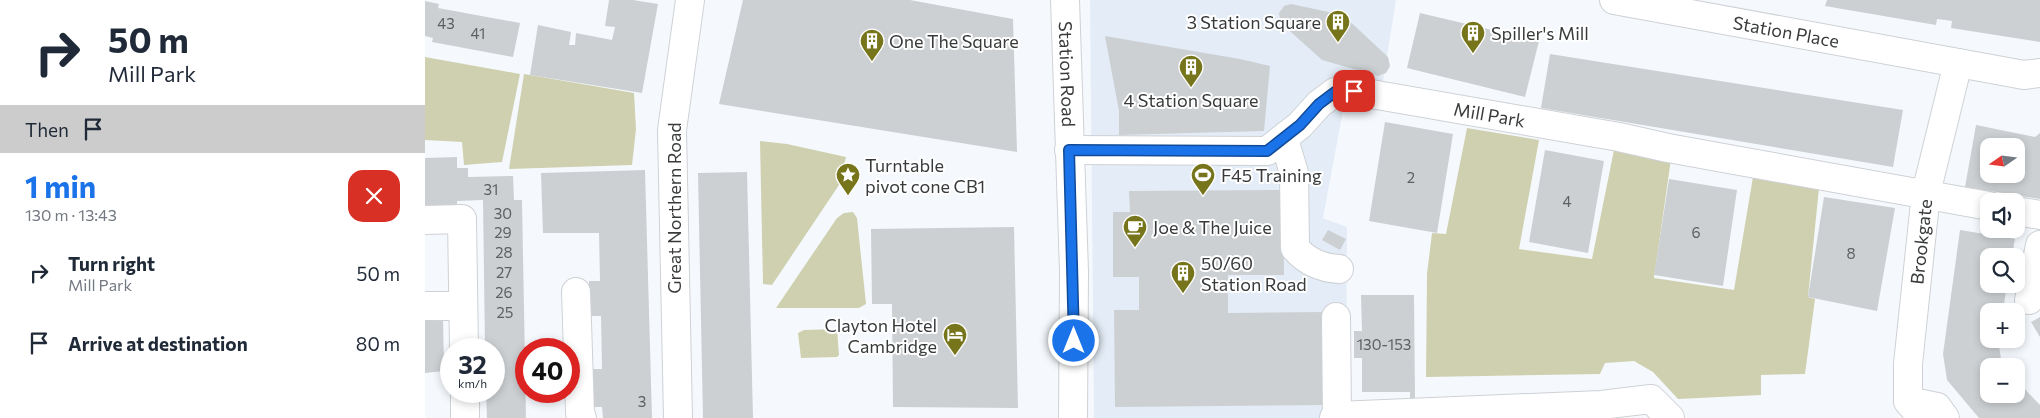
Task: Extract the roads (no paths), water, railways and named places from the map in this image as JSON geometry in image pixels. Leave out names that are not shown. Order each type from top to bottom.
[{"type":"street","name":"Great Northern Road","points":[[678,418],[672,130],[690,0]]},
{"type":"street","name":"Station Road","points":[[1065,0],[1074,302],[1073,418]]},
{"type":"street","name":"Station Place","points":[[1614,0],[2024,75],[2040,73]]},
{"type":"street","name":"Brookgate","points":[[1915,409],[1908,364],[1926,194],[1959,62]]},
{"type":"street","name":"Mill Park","points":[[1069,150],[1267,151],[1300,125],[1319,104],[1335,92],[1354,91],[1619,137],[1668,148],[1980,204]]},
{"type":"street","points":[[1286,136],[1286,146],[1294,173],[1295,248],[1303,258],[1326,268],[1339,269]]},
{"type":"street","points":[[2025,212],[2040,215]]},
{"type":"street","points":[[425,220],[462,219],[464,338]]},
{"type":"street","points":[[2029,300],[2040,245]]},
{"type":"street","points":[[576,292],[580,413],[582,418]]},
{"type":"street","points":[[425,306],[463,306]]},
{"type":"street","points":[[1336,317],[1336,417],[1601,404],[1651,399],[1671,418]]},
{"type":"street","points":[[465,403],[465,418]]},
{"type":"street","points":[[1915,409],[1937,407],[1945,418]]},
{"type":"place","name":"3 Station Square","points":[[1338,43]]},
{"type":"place","name":"Spiller's Mill","points":[[1473,54]]},
{"type":"place","name":"One The Square","points":[[872,62]]},
{"type":"place","name":"4 Station Square","points":[[1191,88]]},
{"type":"place","name":"Turntable pivot cone CB1","points":[[848,196]]},
{"type":"place","name":"F45 Training","points":[[1203,196]]},
{"type":"place","name":"Joe & The Juice","points":[[1135,248]]},
{"type":"place","name":"50/60 Station Road","points":[[1183,294]]},
{"type":"place","name":"Clayton Hotel Cambridge","points":[[955,356]]}]
